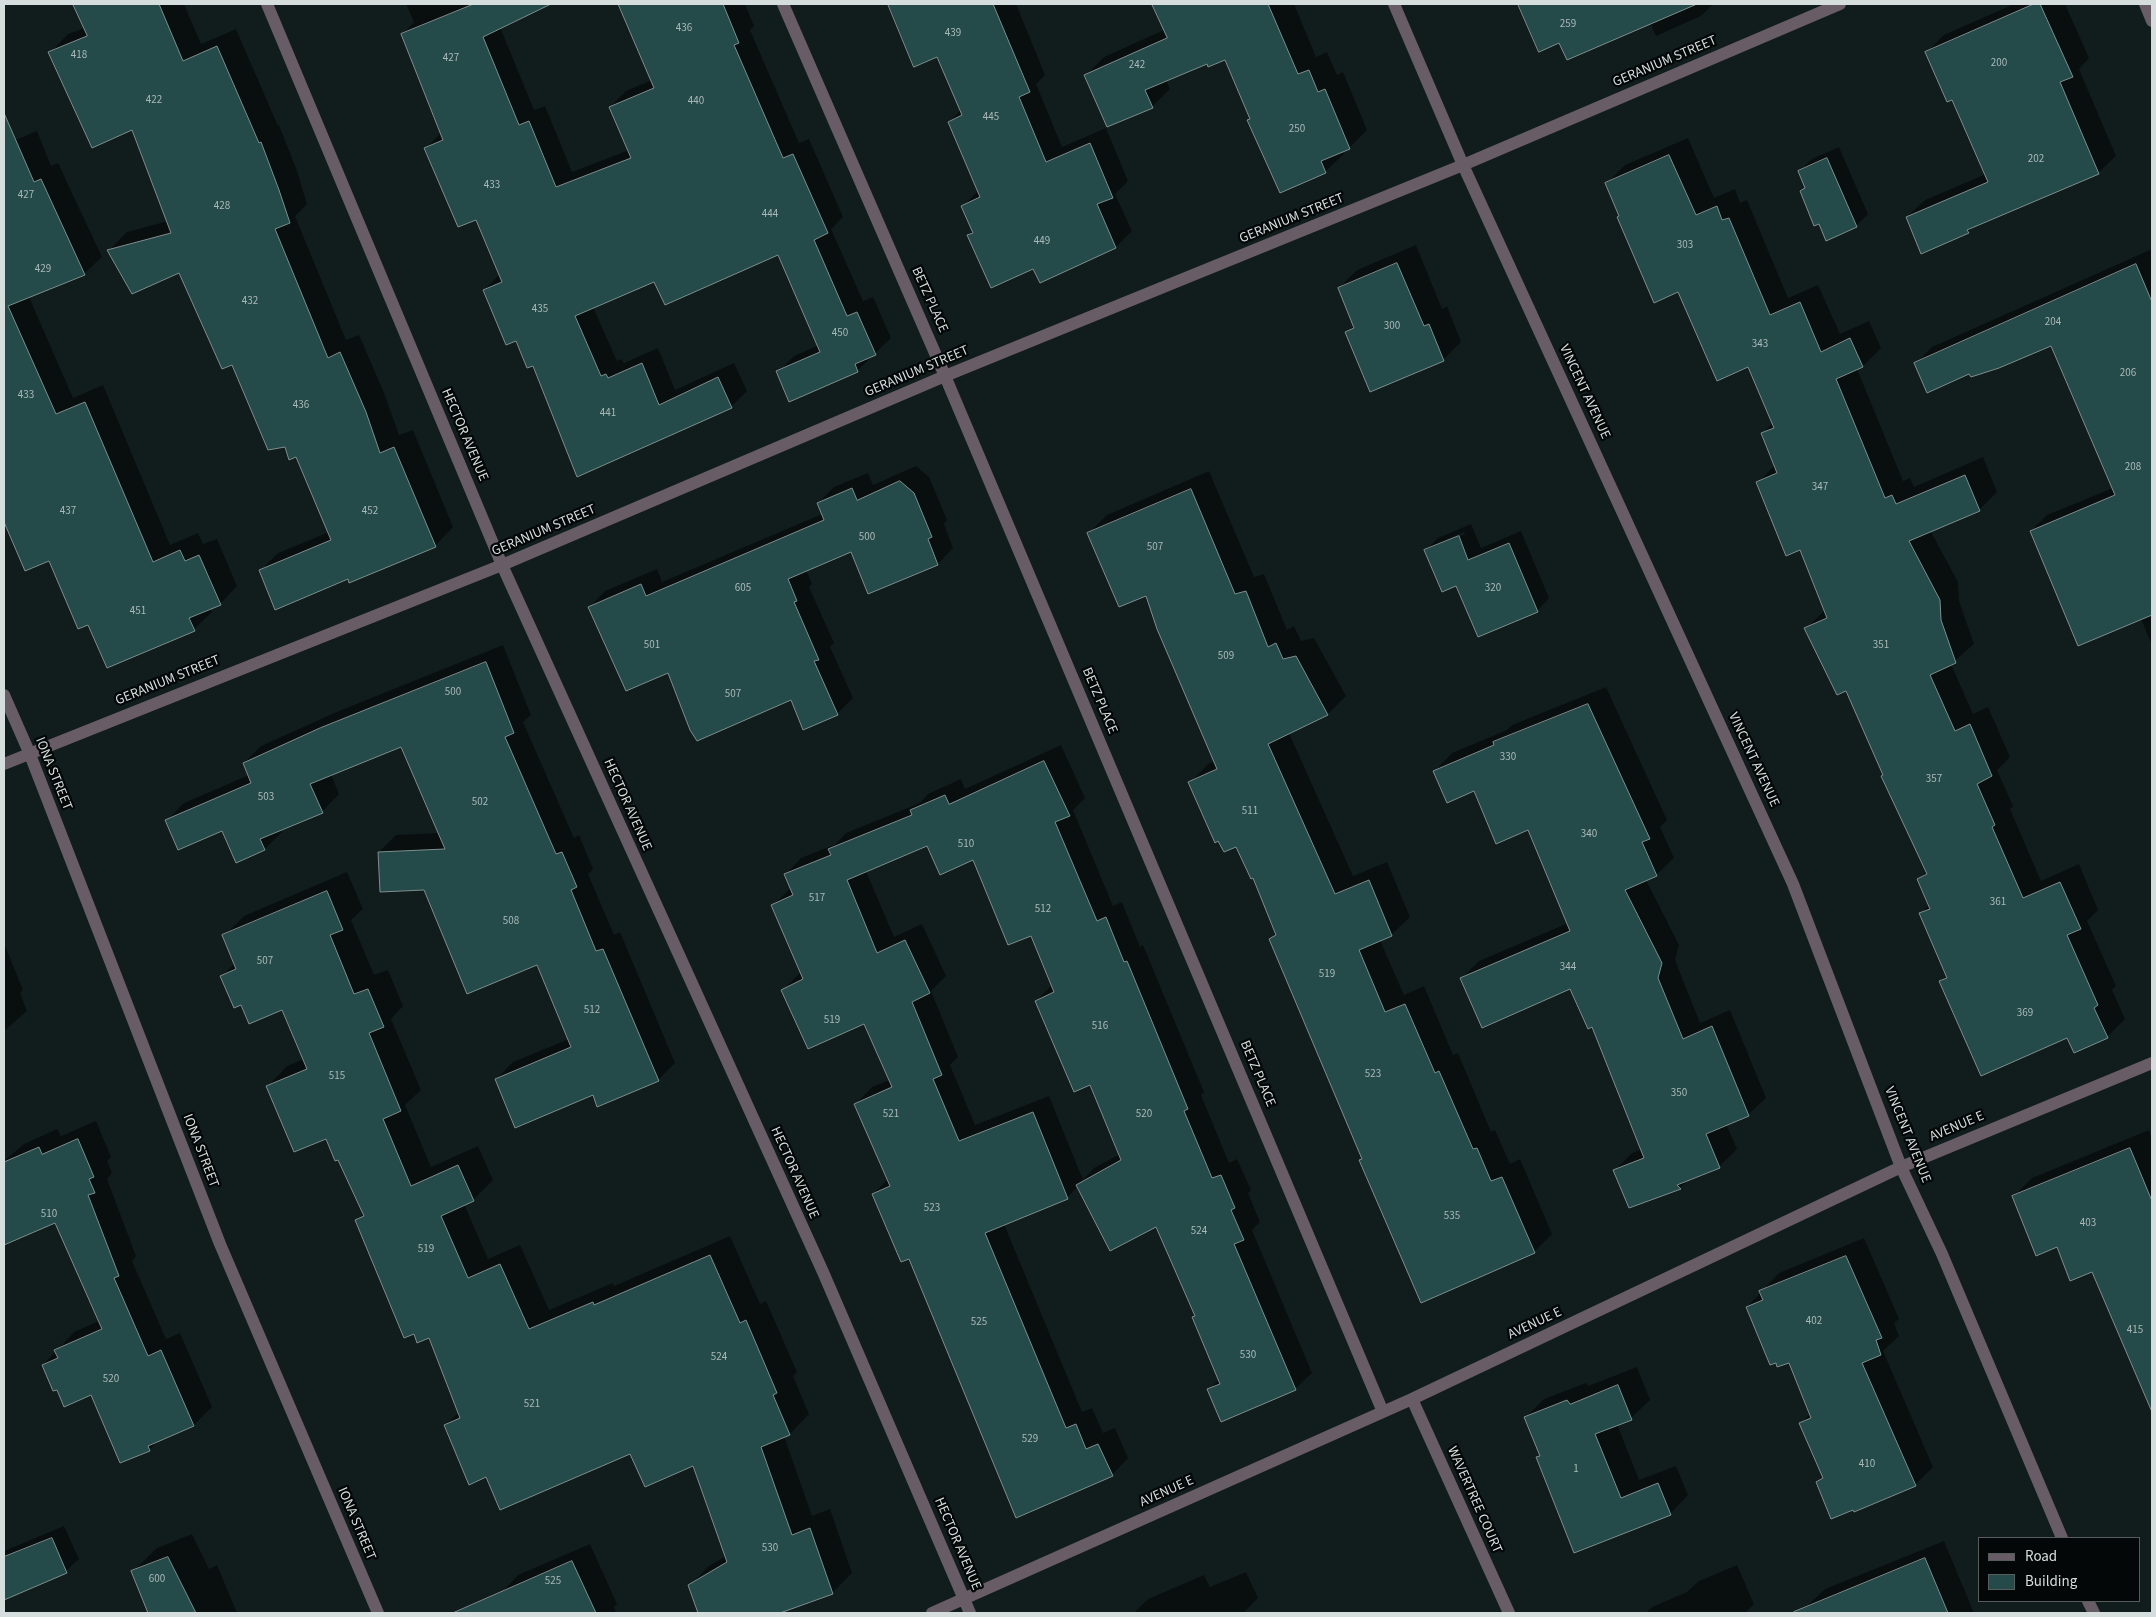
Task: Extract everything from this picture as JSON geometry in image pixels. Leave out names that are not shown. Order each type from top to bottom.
[{"type":"street","name":"HECTOR AVENUE","points":[[267,4],[502,565],[822,1272],[970,1613]]},
{"type":"street","name":"BETZ PLACE","points":[[783,4],[945,376],[1383,1412]]},
{"type":"street","name":"VINCENT AVENUE","points":[[1394,4],[1463,165],[1793,884],[1902,1167],[1942,1254],[2062,1537]]},
{"type":"street","name":"GERANIUM STREET","points":[[4,764],[29,752],[502,565],[945,376],[1463,165],[1840,4]]},
{"type":"street","points":[[2145,4],[2152,21]]},
{"type":"street","name":"IONA STREET","points":[[4,695],[29,752],[220,1244],[378,1613]]},
{"type":"street","name":"AVENUE E","points":[[932,1613],[1412,1399],[1902,1167],[2152,1062]]},
{"type":"street","name":"WAVERTREE COURT","points":[[1412,1399],[1509,1613]]},
{"type":"building","points":[[73,4],[159,4],[183,61],[217,46],[259,143],[261,142],[279,190],[290,223],[275,229],[328,358],[340,352],[366,412],[380,453],[394,447],[436,547],[349,583],[348,579],[275,610],[259,570],[331,540],[296,457],[289,460],[285,447],[268,450],[232,365],[222,369],[179,273],[132,294],[107,250],[171,233],[132,130],[92,148],[48,52],[87,36]]},
{"type":"building","points":[[474,4],[551,4],[483,37],[519,125],[529,121],[556,187],[631,158],[609,107],[654,88],[618,4],[723,4],[739,43],[734,45],[783,158],[793,154],[828,233],[814,240],[847,316],[857,312],[876,355],[855,364],[858,372],[789,402],[776,371],[820,352],[778,255],[665,305],[654,282],[575,316],[601,376],[606,374],[608,378],[642,363],[659,405],[718,377],[732,408],[577,477],[533,366],[527,368],[516,341],[506,345],[483,290],[502,282],[476,220],[458,227],[424,148],[443,140],[401,34]]},
{"type":"building","points":[[888,4],[993,4],[1030,92],[1019,97],[1046,162],[1090,143],[1113,198],[1097,204],[1116,248],[1040,283],[1033,269],[991,288],[967,235],[973,233],[961,206],[980,197],[948,122],[962,115],[937,57],[914,67]]},
{"type":"building","points":[[1152,4],[1268,4],[1298,74],[1309,70],[1318,92],[1325,89],[1350,149],[1321,161],[1326,173],[1280,193],[1247,120],[1250,119],[1225,60],[1208,67],[1207,64],[1145,90],[1153,108],[1107,127],[1084,75],[1167,38]]},
{"type":"building","points":[[1518,4],[1697,4],[1567,60],[1559,43],[1539,52]]},
{"type":"building","points":[[2034,4],[2040,4],[2073,77],[2060,82],[2099,174],[1967,230],[1969,233],[1921,254],[1906,217],[1988,182],[1952,100],[1947,102],[1925,52]]},
{"type":"building","points":[[4,113],[34,182],[41,179],[85,275],[8,306],[56,414],[85,402],[153,562],[180,550],[185,561],[199,555],[221,605],[189,618],[195,631],[107,668],[88,625],[78,629],[49,561],[25,571],[4,522]]},
{"type":"building","points":[[1669,155],[1696,215],[1717,206],[1722,220],[1729,218],[1770,315],[1800,302],[1821,352],[1850,338],[1863,367],[1836,379],[1885,498],[1892,495],[1896,504],[1965,475],[1980,511],[1909,541],[1940,600],[1941,620],[1956,663],[1930,675],[1955,731],[1970,724],[1992,776],[1977,784],[1995,825],[1992,827],[2023,898],[2060,882],[2081,929],[2067,935],[2098,1005],[2094,1008],[2108,1038],[2074,1053],[2067,1038],[1981,1076],[1939,981],[1947,978],[1919,913],[1930,909],[1917,879],[1927,874],[1881,776],[1883,775],[1846,691],[1837,695],[1804,628],[1827,618],[1800,550],[1786,556],[1756,482],[1777,473],[1761,433],[1774,428],[1748,367],[1717,381],[1678,292],[1654,303],[1617,217],[1619,216],[1605,183]]},
{"type":"building","points":[[1827,158],[1857,227],[1826,241],[1819,224],[1814,226],[1800,191],[1805,188],[1798,171]]},
{"type":"building","points":[[1397,263],[1424,326],[1429,324],[1444,361],[1370,392],[1345,332],[1354,328],[1338,288]]},
{"type":"building","points":[[2136,264],[2152,302],[2152,615],[2078,646],[2030,531],[2115,495],[2051,346],[1999,368],[1971,377],[1969,374],[1927,393],[1914,363]]},
{"type":"building","points":[[900,481],[914,493],[932,537],[928,539],[938,565],[868,594],[851,552],[788,579],[797,601],[794,602],[819,660],[814,661],[838,715],[803,730],[791,700],[697,741],[690,730],[668,673],[626,691],[588,607],[641,584],[646,596],[824,520],[817,503],[852,488],[857,500]]},
{"type":"building","points":[[1191,489],[1235,594],[1246,591],[1268,647],[1276,643],[1283,659],[1296,656],[1328,715],[1268,744],[1335,894],[1369,880],[1392,936],[1359,950],[1385,1012],[1405,1004],[1435,1073],[1439,1071],[1473,1149],[1477,1148],[1491,1181],[1502,1177],[1535,1253],[1421,1303],[1359,1160],[1362,1159],[1269,939],[1276,935],[1253,878],[1251,879],[1236,847],[1224,852],[1218,841],[1215,843],[1188,782],[1217,769],[1157,629],[1146,596],[1119,607],[1087,533]]},
{"type":"building","points":[[1459,536],[1468,560],[1509,543],[1538,612],[1478,637],[1456,586],[1442,592],[1424,550]]},
{"type":"building","points":[[486,662],[514,733],[505,737],[556,854],[562,852],[577,887],[571,890],[596,951],[603,949],[659,1081],[597,1107],[593,1095],[515,1128],[495,1079],[571,1047],[537,965],[467,994],[424,890],[380,892],[378,852],[445,849],[401,747],[310,784],[323,813],[260,839],[265,850],[236,863],[222,831],[178,850],[165,820],[251,783],[243,763],[320,728]]},
{"type":"building","points":[[1588,704],[1650,839],[1642,842],[1657,876],[1625,890],[1662,963],[1658,978],[1683,1039],[1712,1026],[1749,1116],[1706,1134],[1720,1168],[1677,1185],[1681,1189],[1629,1208],[1613,1170],[1644,1158],[1592,1027],[1588,1029],[1570,989],[1482,1028],[1460,978],[1570,931],[1528,830],[1496,844],[1474,791],[1447,803],[1433,771],[1494,745],[1493,742]]},
{"type":"building","points":[[1044,761],[1070,816],[1055,822],[1097,921],[1106,917],[1124,962],[1127,961],[1188,1109],[1184,1111],[1212,1178],[1221,1175],[1235,1208],[1231,1210],[1244,1240],[1234,1244],[1296,1390],[1221,1422],[1207,1389],[1220,1384],[1192,1317],[1195,1316],[1156,1227],[1110,1251],[1076,1185],[1121,1160],[1090,1085],[1074,1092],[1035,1001],[1054,992],[1031,936],[1008,945],[973,860],[940,875],[927,846],[847,880],[877,953],[905,940],[930,993],[912,1002],[942,1075],[933,1079],[959,1141],[1033,1112],[1068,1199],[985,1233],[1066,1428],[1076,1424],[1086,1449],[1098,1444],[1113,1476],[1016,1518],[909,1259],[901,1262],[872,1194],[890,1186],[854,1104],[892,1087],[864,1024],[808,1049],[781,990],[803,979],[771,905],[793,895],[784,874],[831,855],[828,849],[912,815],[910,810],[945,795],[949,804]]},
{"type":"building","points":[[327,891],[343,930],[330,935],[354,994],[368,989],[384,1027],[369,1033],[401,1111],[383,1119],[411,1186],[458,1165],[474,1201],[441,1216],[468,1278],[500,1264],[529,1329],[593,1302],[594,1305],[710,1255],[740,1323],[746,1320],[777,1393],[773,1395],[790,1435],[761,1447],[792,1535],[810,1528],[833,1594],[780,1613],[698,1613],[688,1585],[727,1562],[693,1466],[645,1487],[630,1454],[500,1510],[486,1477],[469,1485],[444,1425],[460,1418],[429,1338],[417,1343],[414,1334],[404,1338],[355,1220],[364,1216],[338,1160],[335,1161],[326,1139],[294,1152],[266,1086],[307,1069],[282,1010],[249,1024],[241,1005],[234,1008],[220,976],[236,969],[222,935]]},
{"type":"building","points":[[78,1139],[94,1177],[89,1179],[95,1193],[88,1195],[119,1276],[114,1278],[148,1356],[161,1350],[194,1426],[148,1446],[150,1451],[120,1463],[91,1395],[64,1407],[57,1390],[53,1391],[42,1365],[58,1358],[54,1350],[102,1329],[55,1223],[4,1245],[4,1162],[39,1147],[42,1154]]},
{"type":"building","points":[[2130,1148],[2152,1201],[2152,1412],[2092,1272],[2070,1281],[2057,1247],[2036,1256],[2012,1196]]},
{"type":"building","points":[[1846,1256],[1882,1338],[1876,1340],[1881,1355],[1862,1363],[1916,1486],[1854,1512],[1853,1510],[1831,1519],[1816,1482],[1823,1478],[1799,1423],[1811,1418],[1789,1363],[1777,1367],[1776,1363],[1770,1365],[1746,1307],[1763,1300],[1759,1291]]},
{"type":"building","points":[[1618,1385],[1632,1420],[1595,1434],[1621,1498],[1658,1483],[1671,1515],[1574,1553],[1536,1457],[1540,1456],[1524,1417],[1567,1400],[1570,1404]]},
{"type":"building","points":[[52,1538],[67,1573],[4,1600],[4,1557]]},
{"type":"building","points":[[168,1557],[196,1613],[148,1613],[131,1571]]},
{"type":"building","points":[[1925,1558],[1948,1613],[1794,1612]]},
{"type":"building","points":[[572,1561],[596,1613],[453,1613]]}]
